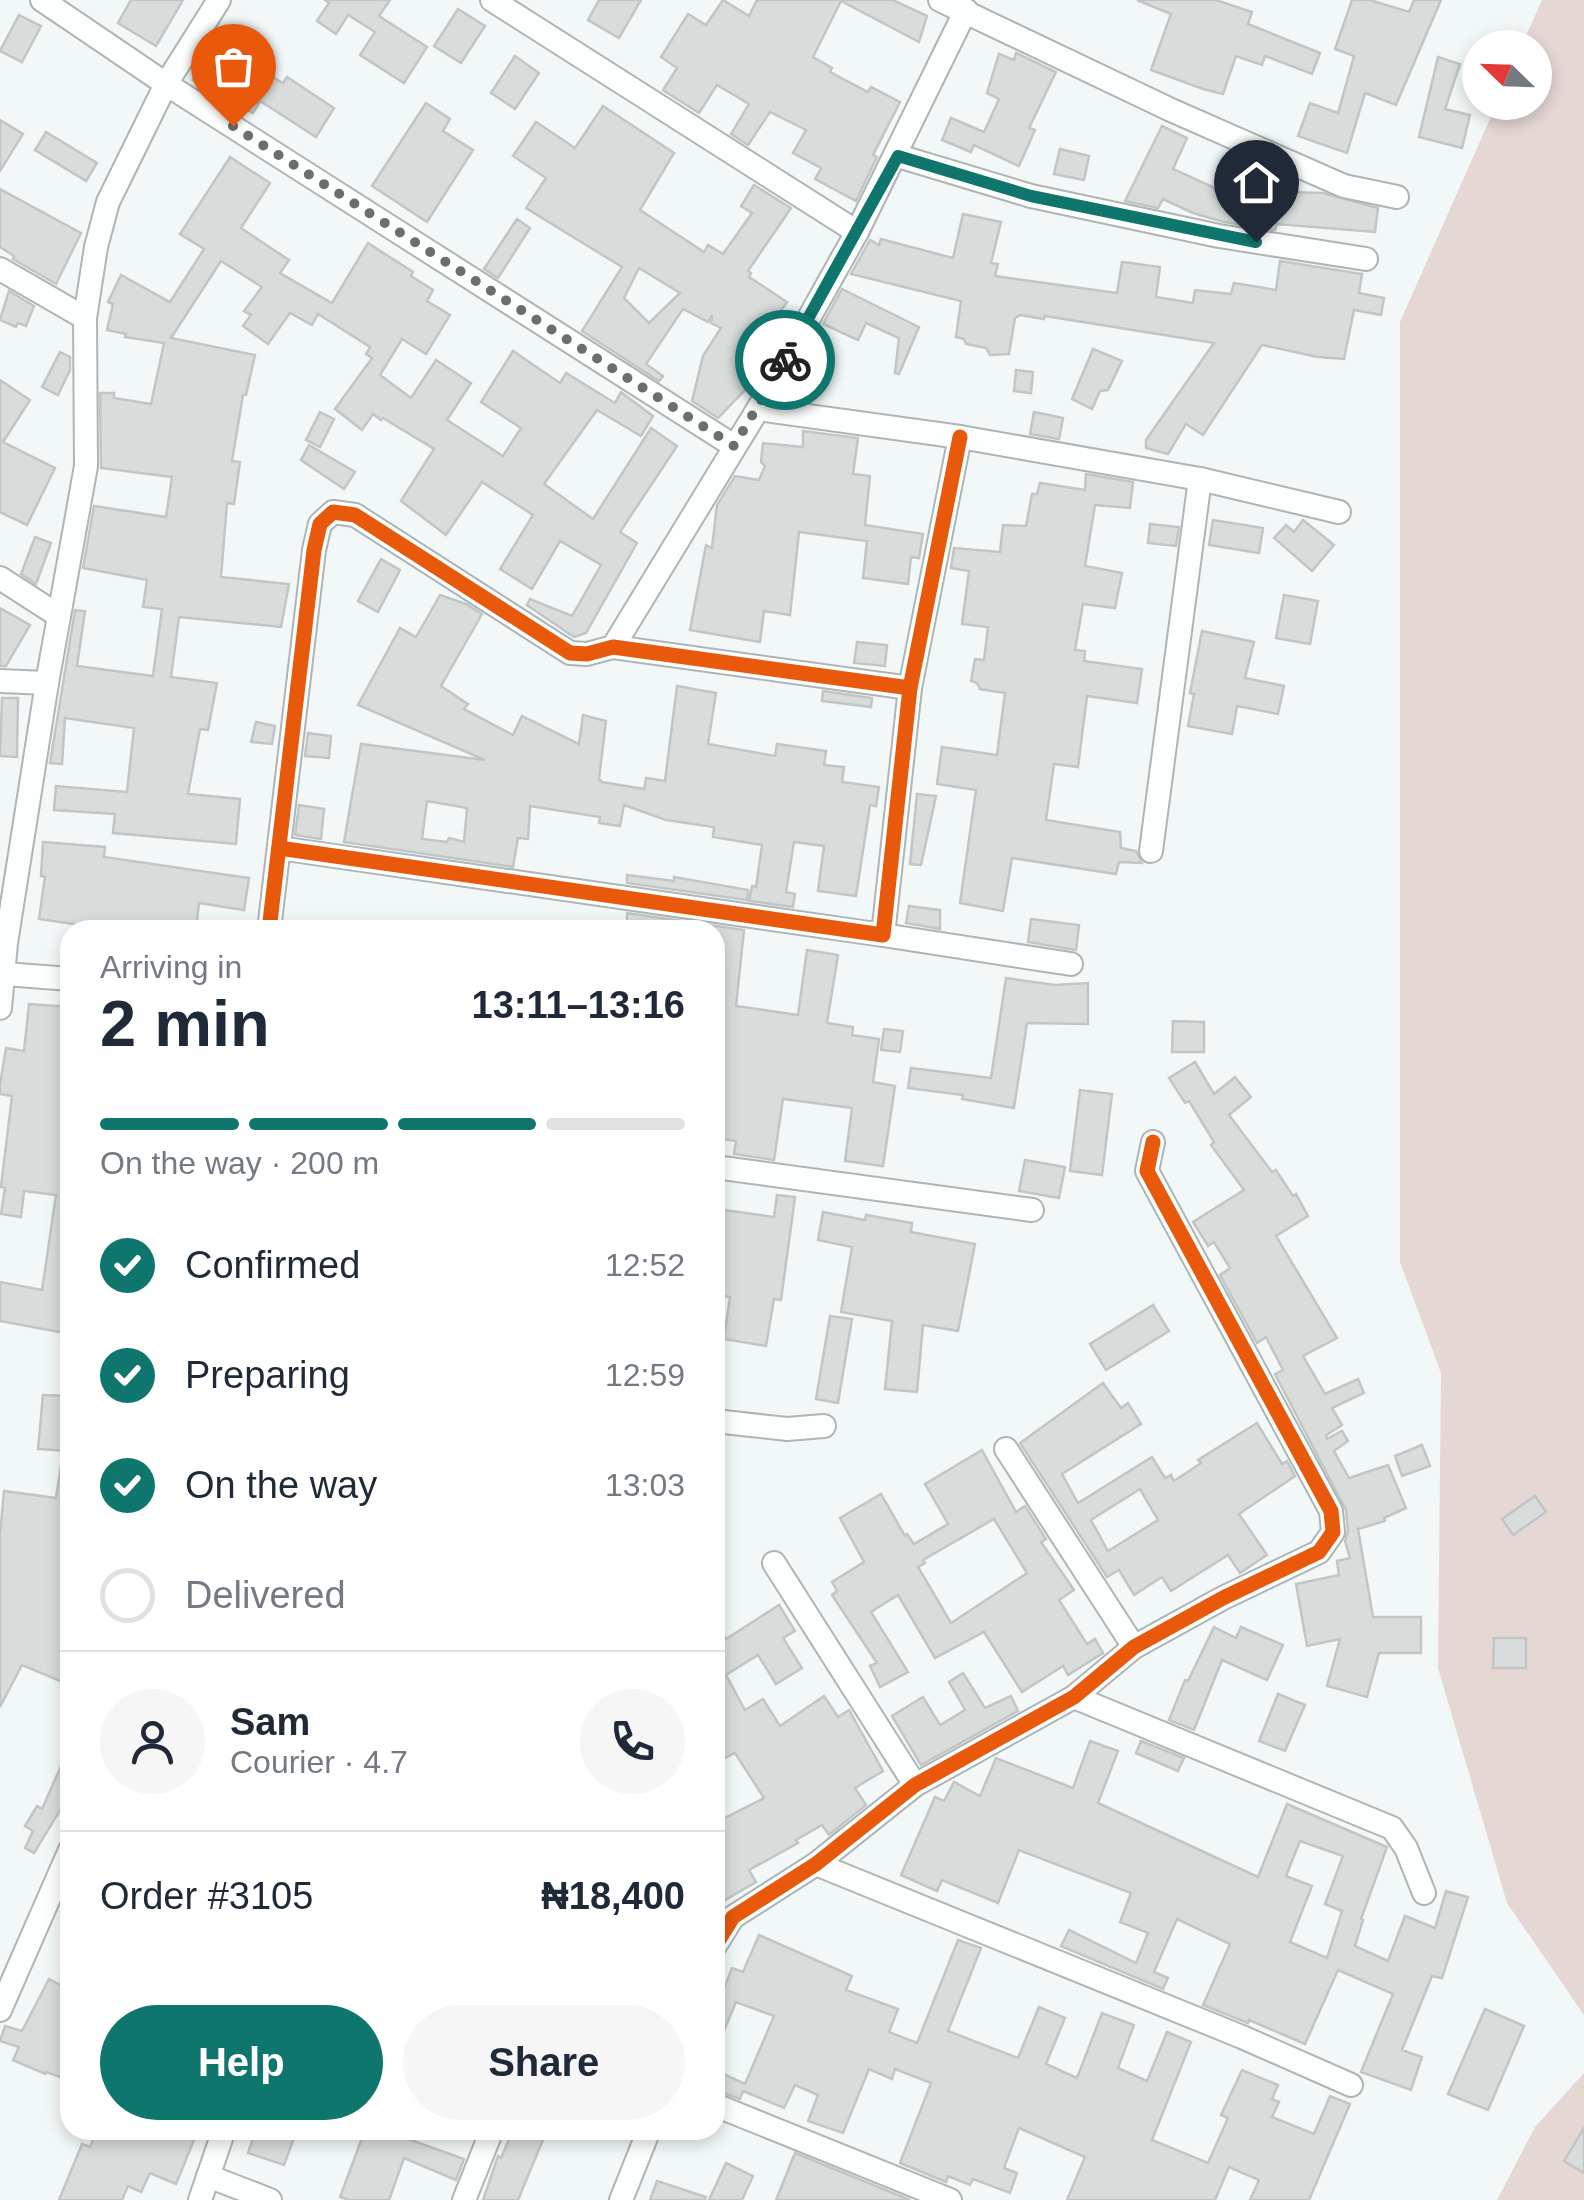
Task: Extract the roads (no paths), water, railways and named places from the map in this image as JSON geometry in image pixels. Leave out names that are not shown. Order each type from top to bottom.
[{"type":"street","points":[[42,0],[166,84],[734,446]]},
{"type":"street","points":[[0,1008],[5,974],[3,943],[86,466],[84,318],[108,202],[166,84],[220,0]]},
{"type":"street","points":[[492,0],[857,232]]},
{"type":"street","points":[[940,0],[1170,110],[1344,186],[1397,197]]},
{"type":"street","points":[[612,647],[758,409],[857,232],[898,156],[966,10]]},
{"type":"street","points":[[898,156],[1050,200],[1219,236],[1366,259]]},
{"type":"street","points":[[0,268],[84,318]]},
{"type":"street","points":[[758,409],[960,437],[1200,478],[1340,512]]},
{"type":"street","points":[[883,935],[910,688],[960,437]]},
{"type":"street","points":[[1151,851],[1200,478]]},
{"type":"street","points":[[270,920],[314,550],[320,524],[333,512],[355,514],[570,652],[587,654],[612,647],[910,688]]},
{"type":"street","points":[[0,578],[59,616]]},
{"type":"street","points":[[0,682],[47,683]]},
{"type":"street","points":[[279,848],[1072,964]]},
{"type":"street","points":[[5,974],[60,979]]},
{"type":"street","points":[[725,1929],[734,1917],[816,1864],[914,1785],[1074,1697],[1134,1647],[1223,1598],[1320,1552],[1334,1532],[1331,1511],[1147,1171],[1153,1142]]},
{"type":"street","points":[[725,1168],[1032,1210]]},
{"type":"street","points":[[725,1421],[786,1428],[824,1426]]},
{"type":"street","points":[[1006,1449],[1134,1647]]},
{"type":"street","points":[[774,1563],[914,1785]]},
{"type":"street","points":[[1074,1697],[1392,1828],[1406,1848],[1424,1892]]},
{"type":"street","points":[[816,1864],[1351,2085]]},
{"type":"street","points":[[0,2010],[60,1873]]},
{"type":"street","points":[[725,2110],[950,2200]]},
{"type":"street","points":[[200,2200],[221,2140]]},
{"type":"street","points":[[464,2200],[488,2140]]},
{"type":"street","points":[[621,2200],[645,2140]]},
{"type":"street","points":[[208,2176],[270,2200]]}]
